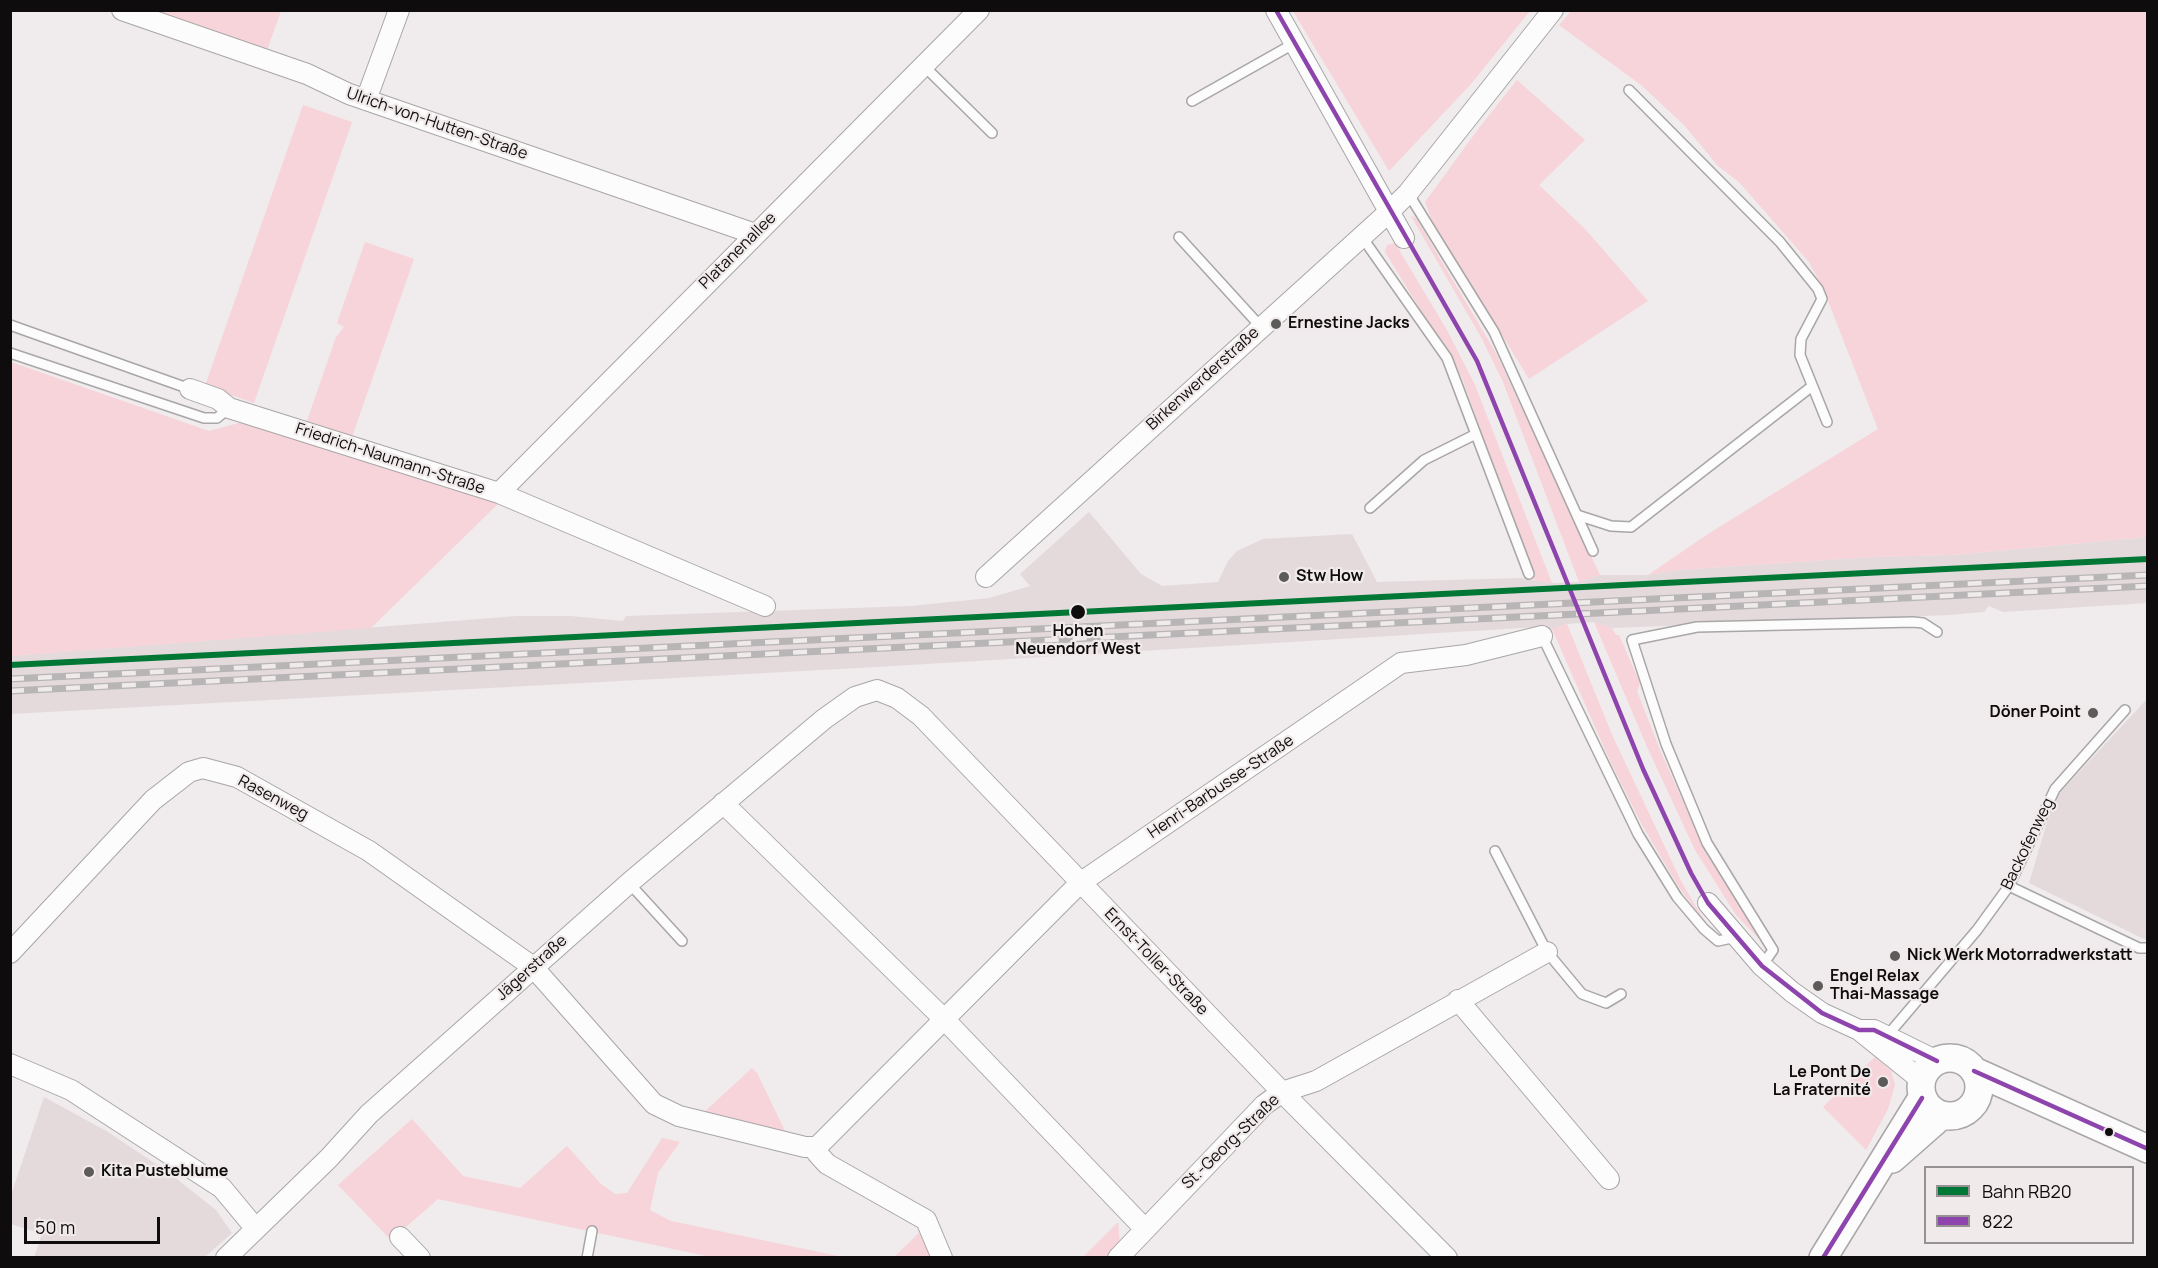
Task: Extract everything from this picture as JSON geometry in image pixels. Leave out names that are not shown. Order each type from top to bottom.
[{"type":"main road","points":[[1823,1257],[1931,1088],[1953,1058],[1968,1065],[1974,1071],[2148,1149]]},
{"type":"main road","points":[[1931,1088],[1961,1114],[1975,1100],[1978,1091],[1974,1071]]},
{"type":"main road","points":[[1975,1100],[2051,1105]]},
{"type":"street","name":"Ulrich-von-Hutten-Straße","points":[[122,10],[307,74],[366,100],[755,234]]},
{"type":"street","points":[[366,100],[399,10]]},
{"type":"street","name":"Platanenallee","points":[[499,493],[979,10]]},
{"type":"street","points":[[1276,10],[1404,238]]},
{"type":"street","name":"Birkenwerderstraße","points":[[986,577],[1408,193],[1553,10]]},
{"type":"street","name":"Friedrich-Naumann-Straße","points":[[190,389],[218,399],[229,408],[499,493],[765,606]]},
{"type":"street","name":"Henri-Barbusse-Straße","points":[[817,1147],[1080,883],[1401,663],[1466,655],[1542,636]]},
{"type":"street","name":"Ernst-Toller-Straße","points":[[855,697],[877,690],[897,698],[921,716],[1282,1092],[1447,1257]]},
{"type":"street","name":"Jägerstraße","points":[[226,1257],[329,1158],[369,1114],[629,883],[824,718],[855,697]]},
{"type":"street","name":"Rasenweg","points":[[10,953],[153,800],[189,771],[202,768],[237,777],[369,850],[533,968]]},
{"type":"street","points":[[723,803],[945,1020],[1144,1228]]},
{"type":"street","points":[[1708,903],[1762,966],[1792,992],[1822,1013],[1859,1030],[1931,1088]]},
{"type":"street","name":"St.-Georg-Straße","points":[[1118,1257],[1264,1105],[1282,1092],[1316,1081],[1547,952]]},
{"type":"street","points":[[533,968],[654,1104],[679,1116],[805,1147],[817,1147],[817,1153],[827,1164],[926,1220],[942,1257]]},
{"type":"street","points":[[1458,1000],[1609,1179]]},
{"type":"street","points":[[1859,1030],[1891,1032],[1931,1088]]},
{"type":"street","points":[[10,1064],[71,1090],[222,1188],[256,1229]]},
{"type":"street","points":[[400,1237],[420,1257]]},
{"type":"lane","points":[[1192,101],[1295,43]]},
{"type":"lane","points":[[924,66],[992,134]]},
{"type":"lane","points":[[1629,90],[1780,242],[1818,289],[1822,299],[1801,339],[1800,356],[1827,422]]},
{"type":"lane","points":[[1408,193],[1494,332],[1593,551]]},
{"type":"lane","points":[[1179,237],[1261,327]]},
{"type":"lane","points":[[1362,237],[1447,358],[1529,574]]},
{"type":"lane","name":"Friedrich-Naumann-Straße","points":[[10,325],[190,389]]},
{"type":"lane","points":[[10,353],[204,418],[217,418],[229,408]]},
{"type":"lane","points":[[1577,515],[1611,526],[1630,527],[1811,387]]},
{"type":"lane","points":[[1370,508],[1424,460],[1476,434]]},
{"type":"lane","points":[[1762,966],[1773,950],[1703,834],[1666,744],[1632,640],[1697,627],[1912,622],[1923,623],[1937,632]]},
{"type":"lane","points":[[1542,636],[1638,834],[1677,897],[1704,929],[1718,941],[1736,938]]},
{"type":"lane","name":"Backofenweg","points":[[1891,1032],[1977,930],[2009,886],[2055,789],[2125,710]]},
{"type":"lane","points":[[1495,851],[1547,952],[1582,994],[1606,1003],[1621,994]]},
{"type":"lane","points":[[629,883],[682,942]]},
{"type":"lane","points":[[2009,886],[2139,948],[2148,948]]},
{"type":"lane","points":[[587,1257],[592,1231]]},
{"type":"shaded area","points":[[155,11],[281,11],[267,50]]},
{"type":"shaded area","points":[[1293,11],[1530,11],[1471,84],[1389,171]]},
{"type":"shaded area","points":[[1571,11],[2147,11],[2147,537],[1952,555],[1871,557],[1679,570],[1648,575],[1708,534],[1878,429],[1823,288],[1809,262],[1739,182],[1718,166],[1684,125],[1641,85],[1559,25]]},
{"type":"shaded area","points":[[1517,80],[1585,140],[1539,185],[1585,229],[1648,301],[1529,379],[1433,223],[1425,202]]},
{"type":"shaded area","points":[[303,105],[352,122],[254,403],[205,386]]},
{"type":"shaded area","points":[[1411,216],[1416,218],[1496,353],[1600,575],[1579,582],[1503,382],[1482,339]]},
{"type":"shaded area","points":[[365,242],[414,259],[352,437],[307,421],[336,337],[344,327],[337,323]]},
{"type":"shaded area","points":[[1395,243],[1448,332],[1475,385],[1552,583],[1535,581],[1462,378],[1385,252],[1387,245]]},
{"type":"shaded area","points":[[11,362],[209,431],[246,421],[501,501],[371,628],[11,656]]},
{"type":"shaded area","points":[[1089,512],[1141,574],[1162,586],[1218,582],[1228,561],[1237,551],[1263,539],[1352,534],[1377,582],[1520,578],[1552,583],[1579,582],[1600,575],[1648,575],[1679,570],[1871,557],[1953,555],[2147,537],[2147,603],[2003,612],[1989,606],[1984,612],[1949,615],[1612,628],[1594,622],[1567,624],[1552,629],[1538,627],[877,667],[11,714],[11,656],[517,616],[571,616],[623,621],[626,616],[911,606],[989,598],[1030,586],[1020,574]]},
{"type":"shaded area","points":[[1594,622],[1612,628],[1616,635],[1619,635],[1640,683],[1637,691],[1660,750],[1706,853],[1765,945],[1736,915],[1695,850],[1648,749]]},
{"type":"shaded area","points":[[1567,624],[1613,737],[1682,883],[1707,925],[1678,886],[1641,823],[1610,761],[1552,629]]},
{"type":"shaded area","points":[[2147,699],[2147,939],[2144,939],[2029,883],[2054,799]]},
{"type":"shaded area","points":[[1875,1057],[1891,1071],[1895,1085],[1888,1109],[1866,1150],[1823,1107]]},
{"type":"shaded area","points":[[752,1068],[757,1073],[785,1131],[702,1114]]},
{"type":"shaded area","points":[[44,1097],[108,1132],[168,1172],[216,1210],[232,1233],[205,1257],[34,1257],[42,1234],[11,1224],[11,1195]]},
{"type":"shaded area","points":[[412,1119],[463,1176],[520,1188],[567,1146],[600,1183],[615,1194],[627,1193],[662,1138],[680,1142],[658,1173],[650,1210],[671,1221],[843,1257],[711,1257],[438,1199],[391,1240],[338,1185]]},
{"type":"shaded area","points":[[1118,1222],[1120,1244],[1107,1257],[1082,1258]]},
{"type":"shaded area","points":[[919,1233],[931,1257],[894,1257]]},
{"type":"railway","points":[[10,679],[2148,575]]},
{"type":"railway","points":[[10,691],[2148,586]]},
{"type":"rail line","name":"RB20","points":[[10,665],[2148,559]]},
{"type":"transit line","name":"822","points":[[1276,10],[1477,361],[1643,769],[1691,873],[1708,903],[1762,966],[1822,1013],[1859,1030],[1874,1030],[1937,1061]]},
{"type":"transit line","name":"822","points":[[1974,1071],[2148,1149]]},
{"type":"transit line","name":"822","points":[[1823,1258],[1922,1098]]},
{"type":"place","name":"Ernestine Jacks","points":[[1276,324]]},
{"type":"place","name":"Stw How","points":[[1284,577]]},
{"type":"place","name":"Hohen Neuendorf West","points":[[1078,612]]},
{"type":"place","name":"Döner Point","points":[[2093,713]]},
{"type":"place","name":"Nick Werk Motorradwerkstatt","points":[[1895,956]]},
{"type":"place","name":"Engel Relax Thai-Massage","points":[[1818,986]]},
{"type":"place","name":"Le Pont De La Fraternité","points":[[1883,1082]]},
{"type":"place","name":"Kita Pusteblume","points":[[89,1172]]}]
